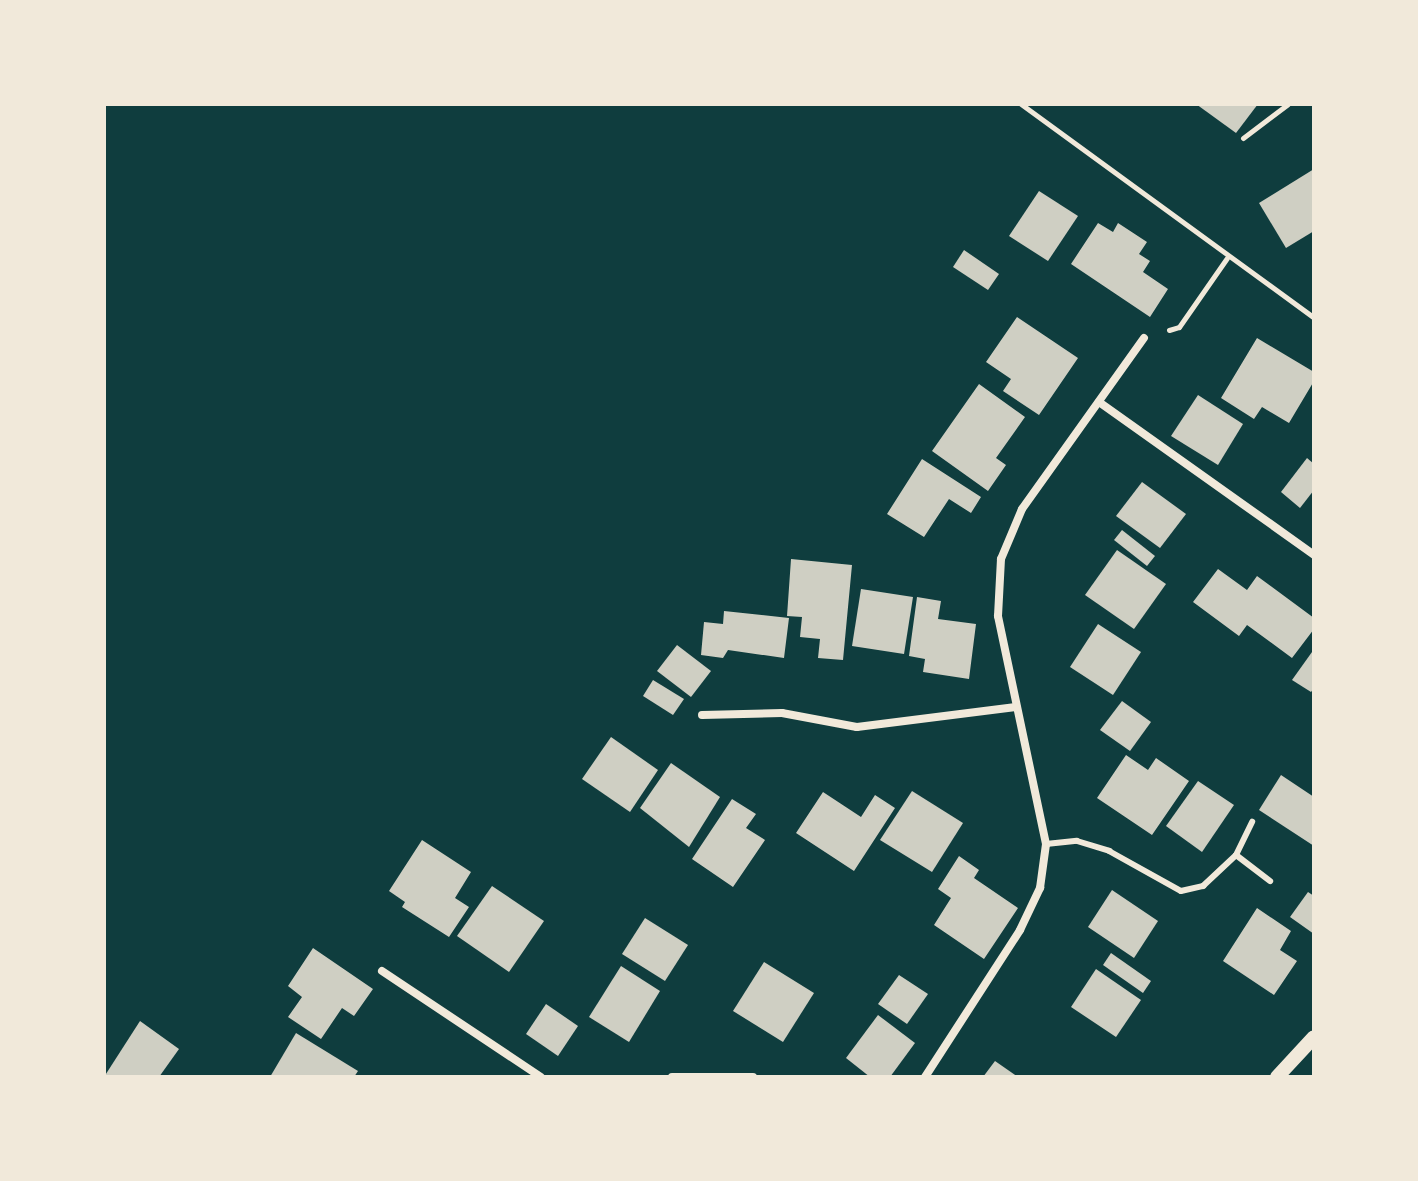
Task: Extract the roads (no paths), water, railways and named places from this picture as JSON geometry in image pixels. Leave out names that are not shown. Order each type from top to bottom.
[{"type":"street","points":[[925,1077],[1020,930],[1040,888],[1046,844],[998,616],[1001,559],[1022,509],[1144,338]]},
{"type":"street","points":[[1099,402],[1314,555]]},
{"type":"street","points":[[702,715],[782,713],[857,727],[1016,707]]},
{"type":"street","points":[[382,971],[541,1077]]},
{"type":"street","points":[[1277,1077],[1314,1037]]},
{"type":"street","points":[[672,1077],[753,1077]]},
{"type":"lane","points":[[1046,844],[1077,841],[1109,851],[1181,891],[1203,886],[1236,855],[1252,822]]},
{"type":"lane","points":[[1236,855],[1270,881]]}]
